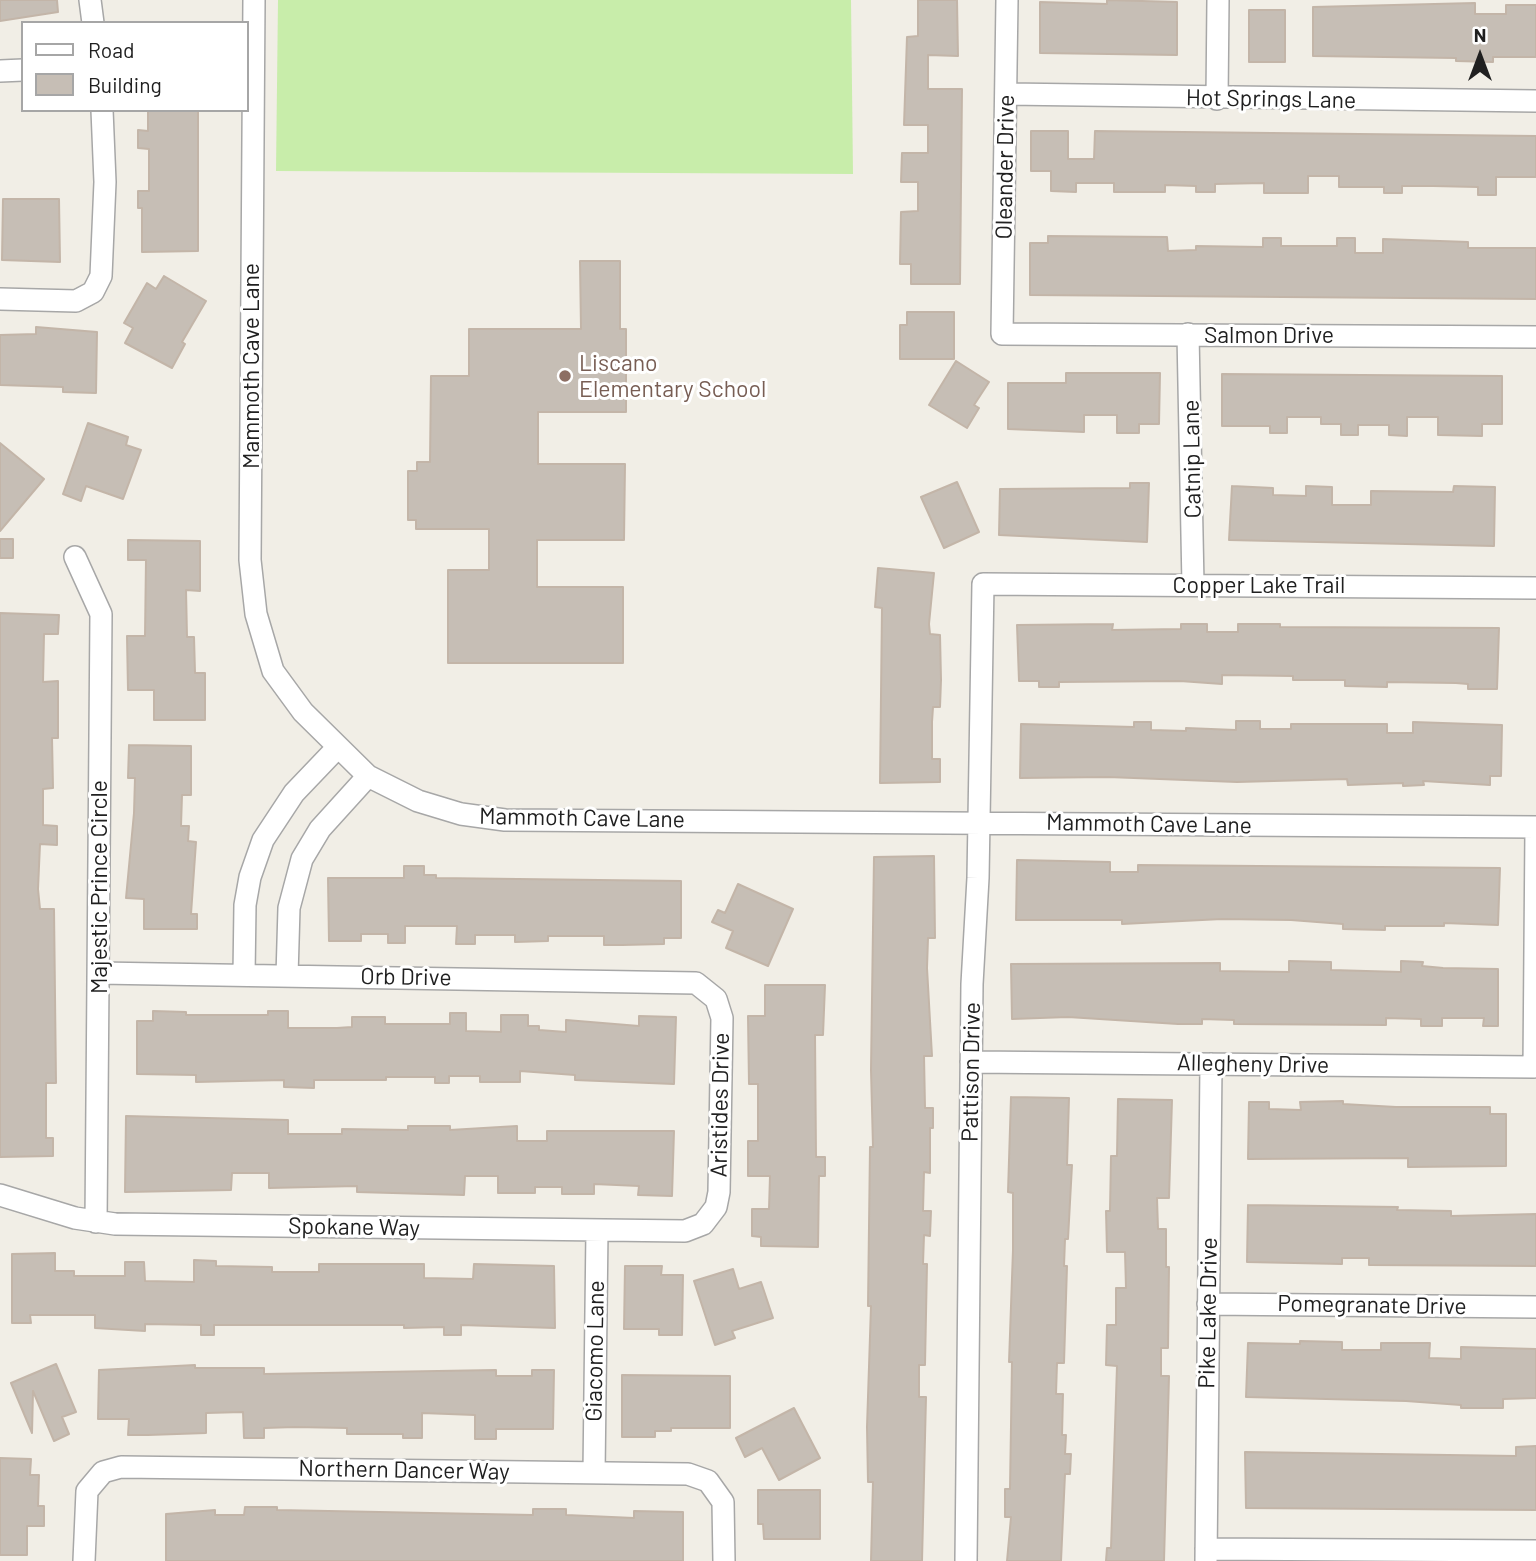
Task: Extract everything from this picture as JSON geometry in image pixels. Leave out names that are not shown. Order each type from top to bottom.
[{"type":"street","points":[[90,0],[93,21]]},
{"type":"street","name":"Mammoth Cave Lane","points":[[254,0],[250,57],[250,560],[256,614],[273,671],[303,712],[368,776],[418,801],[461,814],[505,820],[1536,828]]},
{"type":"street","name":"Oleander Drive","points":[[1002,334],[1007,0]]},
{"type":"street","points":[[1217,99],[1218,0]]},
{"type":"street","points":[[0,71],[21,70]]},
{"type":"street","name":"Hot Springs Lane","points":[[1007,94],[1217,99],[1536,101]]},
{"type":"street","points":[[0,299],[76,301],[93,292],[101,276],[105,182],[103,112]]},
{"type":"street","name":"Salmon Drive","points":[[1002,334],[1536,337]]},
{"type":"street","name":"Catnip Lane","points":[[1188,334],[1193,585]]},
{"type":"street","name":"Majestic Prince Circle","points":[[75,557],[101,614],[96,1222]]},
{"type":"street","name":"Copper Lake Trail","points":[[983,584],[1536,588]]},
{"type":"street","name":"Pattison Drive","points":[[966,1561],[971,1062],[983,584]]},
{"type":"street","points":[[244,975],[245,905],[250,877],[263,840],[289,799],[337,748]]},
{"type":"street","points":[[287,975],[289,908],[302,859],[320,829],[368,776]]},
{"type":"street","name":"Allegheny Drive","points":[[971,1062],[1534,1067],[1536,828]]},
{"type":"street","name":"Orb Drive","points":[[99,973],[683,980],[696,983],[710,992]]},
{"type":"street","name":"Aristides Drive","points":[[709,1219],[716,1207],[719,1192],[722,1018],[718,1004],[710,992]]},
{"type":"street","name":"Pike Lake Drive","points":[[1206,1555],[1211,1064]]},
{"type":"street","name":"Spokane Way","points":[[0,1195],[96,1222],[685,1231],[709,1219]]},
{"type":"street","name":"Giacomo Lane","points":[[594,1473],[597,1230]]},
{"type":"street","name":"Pomegranate Drive","points":[[1208,1304],[1536,1307]]},
{"type":"street","name":"Northern Dancer Way","points":[[84,1561],[84,1503],[95,1479],[107,1470],[121,1467],[688,1474],[702,1477],[713,1485],[725,1509],[724,1561]]},
{"type":"street","points":[[1206,1555],[1536,1551]]},
{"type":"green space","points":[[278,0],[851,0],[853,174],[276,171]]},
{"type":"building","points":[[0,0],[57,0],[58,12],[0,21]]},
{"type":"building","points":[[918,0],[957,0],[958,56],[928,55],[928,89],[962,89],[960,284],[911,284],[911,264],[900,264],[901,212],[918,211],[918,182],[901,182],[902,153],[928,153],[928,125],[904,125],[907,37],[918,36]]},
{"type":"building","points":[[1107,0],[1177,2],[1177,55],[1040,53],[1040,2],[1107,4]]},
{"type":"building","points":[[1475,3],[1475,14],[1506,14],[1506,5],[1536,5],[1536,57],[1493,57],[1493,62],[1456,61],[1456,58],[1313,56],[1313,7]]},
{"type":"building","points":[[1249,10],[1285,10],[1285,62],[1249,62]]},
{"type":"building","points":[[148,112],[198,112],[198,251],[142,252],[142,208],[138,208],[138,191],[149,191],[149,149],[138,148],[138,130],[148,131]]},
{"type":"building","points":[[1031,131],[1068,131],[1068,159],[1094,159],[1095,131],[1536,136],[1536,177],[1496,177],[1496,195],[1478,195],[1478,187],[1433,186],[1402,186],[1402,193],[1384,193],[1384,187],[1339,187],[1339,176],[1308,176],[1308,193],[1264,193],[1264,183],[1215,184],[1215,192],[1196,192],[1196,186],[1165,185],[1165,192],[1114,192],[1114,183],[1076,183],[1076,192],[1051,191],[1051,171],[1031,171]]},
{"type":"building","points":[[3,199],[59,199],[60,262],[2,260]]},
{"type":"building","points":[[1048,236],[1167,237],[1168,251],[1196,250],[1196,246],[1263,247],[1263,238],[1281,238],[1281,246],[1337,246],[1337,238],[1355,238],[1355,253],[1383,253],[1383,239],[1468,242],[1468,248],[1536,248],[1536,299],[1030,295],[1030,243],[1048,243]]},
{"type":"building","points":[[580,261],[620,261],[620,329],[626,329],[626,412],[538,412],[538,464],[625,464],[624,540],[537,540],[537,587],[623,587],[623,663],[448,663],[448,570],[489,570],[489,529],[416,529],[416,520],[408,520],[408,471],[417,471],[417,462],[430,462],[431,376],[469,376],[469,329],[581,329]]},
{"type":"building","points":[[164,276],[206,301],[182,342],[185,344],[172,368],[125,343],[133,328],[124,323],[147,283],[156,289]]},
{"type":"building","points":[[907,312],[954,312],[954,359],[900,359],[900,325],[907,325]]},
{"type":"building","points":[[36,327],[97,332],[96,393],[63,392],[63,387],[0,385],[0,335],[36,334]]},
{"type":"building","points":[[956,361],[989,382],[974,405],[979,408],[967,428],[929,405]]},
{"type":"building","points":[[1066,373],[1160,373],[1159,424],[1139,424],[1139,433],[1117,433],[1117,415],[1084,415],[1084,432],[1008,429],[1008,383],[1066,383]]},
{"type":"building","points":[[1222,374],[1502,376],[1502,424],[1482,424],[1482,436],[1438,435],[1438,417],[1407,417],[1407,436],[1389,435],[1389,425],[1358,425],[1358,435],[1341,435],[1341,424],[1321,424],[1321,417],[1287,417],[1287,433],[1270,433],[1270,426],[1222,426]]},
{"type":"building","points":[[88,423],[128,437],[126,445],[141,450],[123,499],[86,486],[81,501],[63,494]]},
{"type":"building","points":[[0,443],[44,479],[0,531]]},
{"type":"building","points":[[957,482],[979,532],[944,548],[921,497]]},
{"type":"building","points":[[1130,483],[1149,483],[1147,542],[999,535],[1000,489],[1130,488]]},
{"type":"building","points":[[1232,486],[1273,488],[1273,495],[1306,496],[1306,486],[1332,487],[1332,505],[1371,505],[1371,491],[1453,492],[1454,486],[1495,487],[1494,546],[1229,540]]},
{"type":"building","points":[[0,539],[13,539],[13,558],[0,558]]},
{"type":"building","points":[[128,540],[200,541],[200,591],[186,590],[187,637],[194,637],[195,673],[205,673],[205,720],[154,720],[154,690],[128,690],[127,636],[145,636],[146,560],[128,560]]},
{"type":"building","points":[[878,568],[934,573],[929,624],[930,634],[940,635],[941,680],[940,707],[933,707],[932,759],[940,759],[940,782],[880,783],[882,608],[875,607]]},
{"type":"building","points":[[0,613],[59,615],[58,634],[44,634],[43,682],[58,681],[58,738],[52,738],[53,788],[43,789],[43,825],[57,826],[57,845],[40,844],[38,889],[40,909],[54,909],[56,1083],[46,1083],[46,1138],[53,1138],[53,1156],[0,1157]]},
{"type":"building","points":[[1113,624],[1112,630],[1181,629],[1181,624],[1207,624],[1207,632],[1238,632],[1238,624],[1280,624],[1280,627],[1499,628],[1497,689],[1468,689],[1468,684],[1456,683],[1387,682],[1387,687],[1345,686],[1345,680],[1293,680],[1293,676],[1222,675],[1222,684],[1180,681],[1059,682],[1059,687],[1039,687],[1039,681],[1019,681],[1017,625]]},
{"type":"building","points":[[1236,721],[1260,721],[1260,729],[1291,729],[1291,724],[1387,724],[1387,733],[1413,733],[1413,722],[1502,725],[1501,776],[1490,776],[1490,785],[1423,781],[1424,785],[1403,786],[1403,783],[1348,785],[1347,779],[1237,782],[1108,777],[1020,778],[1021,724],[1134,727],[1134,722],[1151,722],[1151,730],[1186,731],[1186,728],[1236,730]]},
{"type":"building","points":[[129,745],[191,746],[191,795],[182,795],[181,826],[189,826],[188,841],[196,842],[191,914],[197,914],[197,929],[144,929],[144,899],[126,898],[135,778],[128,778]]},
{"type":"building","points":[[934,856],[935,938],[928,938],[927,968],[932,1056],[924,1056],[925,1108],[933,1108],[933,1128],[930,1128],[930,1173],[924,1172],[923,1211],[931,1211],[930,1236],[924,1235],[923,1264],[927,1264],[925,1365],[919,1365],[919,1397],[926,1397],[922,1561],[871,1561],[873,1482],[868,1482],[867,1427],[871,1306],[868,1306],[870,1147],[873,1147],[871,1070],[874,857]]},
{"type":"building","points":[[1017,860],[1110,862],[1110,872],[1138,872],[1138,865],[1500,868],[1498,925],[1444,923],[1444,926],[1385,926],[1385,930],[1343,929],[1343,924],[1291,920],[1222,919],[1122,924],[1122,920],[1016,920]]},
{"type":"building","points":[[404,866],[424,866],[424,875],[436,875],[436,878],[681,881],[681,938],[664,938],[664,944],[604,945],[604,936],[548,936],[548,941],[515,942],[515,935],[475,935],[475,944],[456,944],[457,926],[405,926],[405,943],[388,943],[388,934],[361,934],[361,941],[329,941],[328,878],[404,878]]},
{"type":"building","points":[[738,884],[793,909],[768,966],[726,948],[733,931],[712,922],[718,910],[725,913]]},
{"type":"building","points":[[1289,961],[1331,962],[1331,970],[1401,972],[1401,961],[1423,962],[1422,966],[1443,968],[1498,969],[1498,1026],[1483,1026],[1484,1018],[1442,1018],[1442,1026],[1421,1026],[1421,1019],[1386,1018],[1386,1025],[1234,1024],[1234,1020],[1202,1019],[1202,1024],[1178,1024],[1068,1017],[1012,1019],[1011,964],[1220,963],[1220,971],[1289,972]]},
{"type":"building","points":[[765,985],[825,985],[823,1035],[815,1035],[816,1157],[825,1157],[825,1176],[819,1176],[818,1247],[761,1246],[761,1237],[752,1236],[752,1209],[769,1209],[770,1176],[748,1176],[748,1141],[758,1141],[758,1084],[749,1084],[748,1016],[765,1016]]},
{"type":"building","points":[[153,1011],[186,1012],[186,1015],[268,1015],[268,1011],[288,1011],[288,1028],[352,1027],[352,1017],[385,1017],[385,1024],[450,1024],[450,1013],[466,1013],[466,1031],[501,1032],[501,1015],[528,1015],[528,1026],[539,1026],[539,1030],[566,1032],[566,1020],[639,1026],[639,1016],[676,1017],[674,1084],[575,1080],[575,1075],[520,1071],[520,1082],[480,1082],[480,1076],[449,1076],[449,1083],[435,1083],[435,1077],[386,1077],[386,1080],[314,1080],[314,1088],[284,1087],[284,1080],[196,1082],[196,1075],[137,1074],[137,1021],[153,1021]]},
{"type":"building","points":[[1011,1097],[1069,1098],[1067,1165],[1072,1165],[1068,1239],[1065,1239],[1064,1266],[1067,1266],[1064,1363],[1057,1363],[1056,1394],[1063,1394],[1062,1435],[1066,1435],[1065,1454],[1071,1454],[1070,1474],[1065,1474],[1061,1561],[1007,1561],[1011,1517],[1005,1517],[1005,1489],[1010,1489],[1012,1362],[1009,1362],[1013,1193],[1008,1192]]},
{"type":"building","points":[[1118,1099],[1172,1100],[1169,1198],[1157,1198],[1158,1229],[1166,1229],[1166,1267],[1169,1267],[1168,1348],[1161,1348],[1161,1376],[1169,1376],[1164,1561],[1106,1561],[1107,1548],[1111,1548],[1117,1366],[1106,1365],[1107,1325],[1116,1325],[1116,1288],[1126,1288],[1125,1252],[1107,1252],[1106,1211],[1110,1211],[1111,1156],[1117,1156]]},
{"type":"building","points":[[1343,1101],[1343,1104],[1396,1107],[1490,1107],[1490,1114],[1506,1114],[1506,1166],[1408,1167],[1408,1158],[1248,1159],[1249,1102],[1269,1102],[1269,1109],[1301,1110],[1300,1102]]},
{"type":"building","points":[[126,1116],[288,1120],[288,1134],[342,1134],[342,1129],[408,1130],[408,1126],[450,1126],[450,1130],[517,1126],[517,1141],[547,1141],[547,1131],[674,1131],[672,1196],[638,1195],[639,1186],[594,1184],[594,1194],[562,1194],[562,1187],[535,1187],[535,1193],[498,1193],[498,1176],[465,1176],[464,1195],[357,1192],[357,1186],[269,1188],[269,1173],[232,1173],[231,1190],[125,1192]]},
{"type":"building","points":[[1248,1205],[1398,1207],[1397,1210],[1451,1211],[1451,1216],[1536,1214],[1536,1266],[1369,1265],[1369,1258],[1342,1258],[1342,1264],[1247,1262]]},
{"type":"building","points":[[55,1253],[55,1271],[74,1271],[74,1276],[125,1276],[125,1262],[144,1262],[145,1281],[194,1282],[194,1260],[216,1261],[216,1266],[272,1267],[272,1272],[319,1272],[319,1264],[424,1264],[424,1278],[473,1279],[474,1264],[554,1266],[555,1328],[461,1325],[461,1335],[444,1335],[444,1327],[404,1328],[404,1325],[214,1325],[214,1335],[201,1335],[201,1325],[145,1324],[145,1331],[95,1328],[95,1315],[30,1315],[31,1323],[12,1323],[12,1254]]},
{"type":"building","points":[[625,1266],[662,1266],[661,1275],[683,1275],[682,1335],[659,1335],[659,1329],[624,1329]]},
{"type":"building","points":[[733,1269],[739,1289],[761,1282],[773,1318],[732,1331],[735,1338],[715,1345],[694,1281]]},
{"type":"building","points":[[1300,1341],[1342,1342],[1342,1350],[1381,1350],[1381,1343],[1430,1343],[1429,1358],[1461,1359],[1461,1347],[1536,1349],[1536,1398],[1503,1399],[1503,1408],[1461,1408],[1461,1405],[1406,1401],[1246,1397],[1248,1343],[1300,1344]]},
{"type":"building","points":[[56,1364],[76,1412],[62,1417],[69,1434],[54,1441],[33,1391],[32,1433],[11,1383]]},
{"type":"building","points":[[195,1365],[195,1368],[264,1368],[264,1374],[496,1370],[496,1376],[532,1376],[532,1370],[554,1370],[553,1429],[496,1429],[496,1439],[475,1439],[475,1415],[422,1413],[422,1438],[403,1438],[403,1434],[347,1434],[347,1428],[295,1427],[264,1428],[264,1438],[244,1438],[243,1412],[206,1413],[206,1433],[128,1435],[129,1419],[98,1419],[99,1370]]},
{"type":"building","points":[[622,1375],[730,1376],[730,1428],[671,1428],[671,1431],[655,1431],[655,1437],[622,1437]]},
{"type":"building","points":[[794,1408],[820,1458],[779,1480],[762,1448],[745,1457],[736,1438]]},
{"type":"building","points":[[1536,1446],[1536,1510],[1246,1508],[1245,1452],[1516,1456],[1516,1447]]},
{"type":"building","points":[[0,1458],[31,1459],[30,1475],[39,1475],[38,1506],[44,1506],[44,1526],[27,1526],[27,1555],[0,1555]]},
{"type":"building","points":[[758,1490],[820,1490],[820,1539],[764,1539],[763,1524],[758,1524]]},
{"type":"building","points":[[245,1507],[277,1507],[277,1510],[533,1515],[533,1509],[566,1509],[566,1515],[634,1518],[634,1511],[683,1512],[683,1561],[166,1561],[166,1514],[215,1510],[215,1515],[244,1515]]},
{"type":"place","name":"Liscano Elementary School","points":[[565,376]]}]
